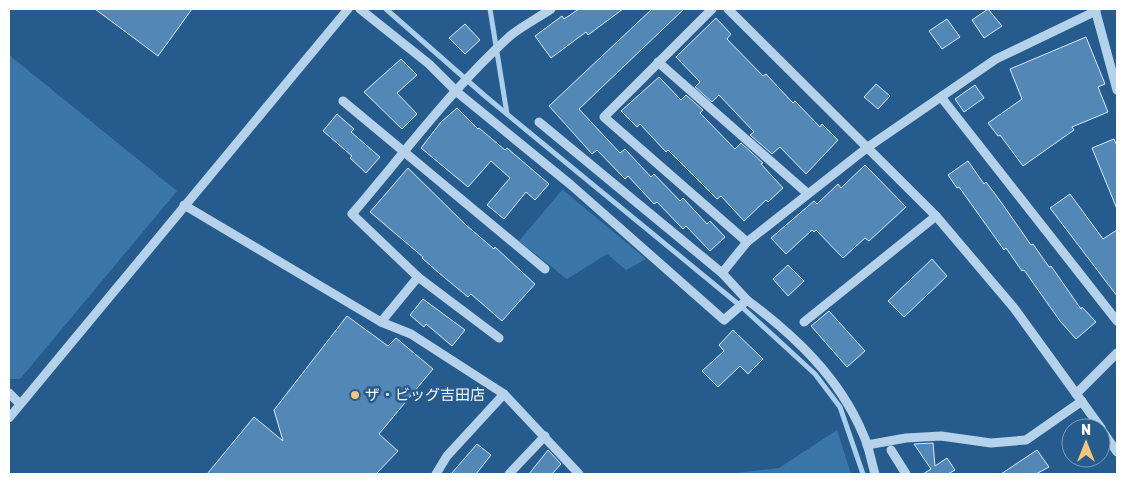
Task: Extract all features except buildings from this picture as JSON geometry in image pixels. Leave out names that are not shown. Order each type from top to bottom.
[{"type":"street","points":[[9,418],[348,9]]},
{"type":"street","points":[[360,9],[429,64],[571,185],[724,320],[747,300]]},
{"type":"street","points":[[499,338],[418,277],[352,214],[458,90],[492,54],[505,41],[551,9]]},
{"type":"street","points":[[712,9],[604,117],[747,242]]},
{"type":"street","points":[[728,9],[936,216],[1014,308],[1094,418]]},
{"type":"street","points":[[722,274],[747,242],[868,147],[996,59],[1096,10],[1117,90]]},
{"type":"street","points":[[658,62],[807,193]]},
{"type":"street","points":[[941,97],[1117,321]]},
{"type":"street","points":[[343,101],[545,269]]},
{"type":"street","points":[[538,122],[722,274],[747,300],[777,322],[814,356],[844,397],[867,445],[875,474]]},
{"type":"street","points":[[184,205],[381,322],[411,334],[504,394],[579,474]]},
{"type":"street","points":[[804,322],[936,216]]},
{"type":"street","points":[[381,322],[418,277]]},
{"type":"street","points":[[867,445],[906,438],[941,436],[991,443],[1026,440],[1079,397],[1117,353]]},
{"type":"street","points":[[9,394],[20,404]]},
{"type":"street","points":[[436,474],[447,456],[504,394]]},
{"type":"street","points":[[510,474],[545,436]]},
{"type":"street","points":[[891,450],[906,474]]},
{"type":"shaded area","points":[[9,55],[177,191],[20,379],[9,379]]},
{"type":"shaded area","points":[[563,189],[646,259],[626,270],[607,254],[567,279],[519,241]]},
{"type":"shaded area","points":[[837,430],[851,474],[725,474],[779,468]]},
{"type":"waterway","points":[[386,9],[485,96],[743,308],[815,374],[840,407],[863,474]]},
{"type":"waterway","points":[[490,9],[507,114]]},
{"type":"place","name":"ザ・ビッグ吉田店","points":[[355,395]]}]
